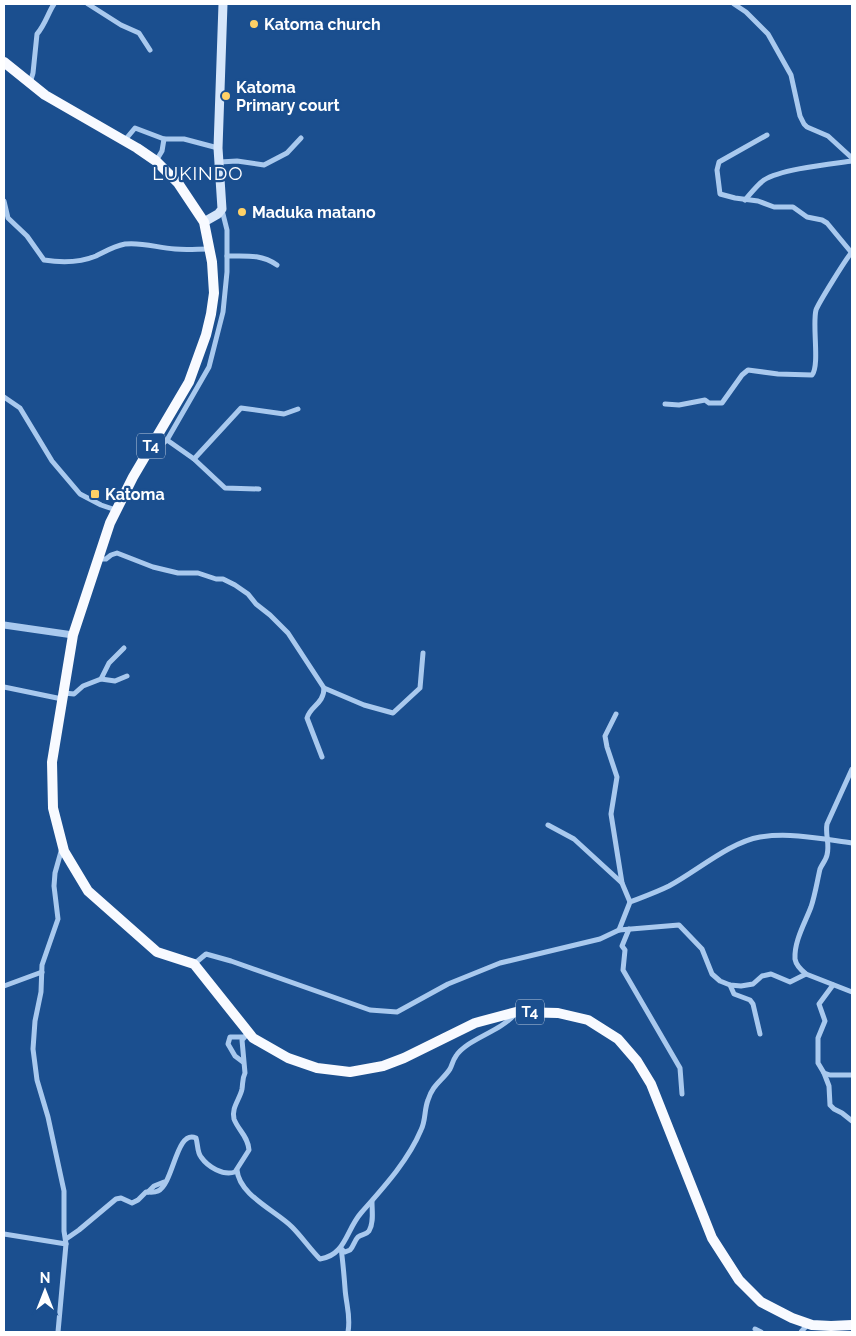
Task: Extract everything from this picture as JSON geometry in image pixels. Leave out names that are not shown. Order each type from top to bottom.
[{"type":"highway","name":"T4","points":[[4,62],[45,95],[156,161],[178,183],[204,222],[212,262],[214,293],[206,335],[189,382],[147,452],[116,510],[72,635],[52,762],[53,808],[64,851],[88,891],[157,952],[194,964],[246,1035],[288,1058],[317,1068],[350,1072],[383,1066],[404,1058],[475,1023],[516,1012],[558,1013],[588,1020],[618,1039],[637,1061],[651,1084],[712,1238],[739,1280],[761,1302],[810,1328],[852,1325]]},
{"type":"main road","points":[[204,222],[222,210],[218,148],[223,4]]},
{"type":"street","points":[[30,84],[33,74],[37,34],[54,4]]},
{"type":"street","points":[[88,4],[139,34],[150,50]]},
{"type":"street","points":[[734,4],[746,12],[768,34],[790,75],[800,116],[804,124],[828,136],[852,160]]},
{"type":"street","points":[[124,141],[135,128],[164,139],[184,139],[218,148]]},
{"type":"street","points":[[666,404],[679,405],[705,400],[709,403],[722,403],[742,374],[748,370],[778,374],[812,375],[816,369],[814,342],[816,309],[852,252],[822,220],[807,217],[793,207],[774,206],[720,194],[718,165],[742,148],[767,135]]},
{"type":"street","points":[[220,162],[237,161],[264,165],[287,153],[301,138]]},
{"type":"street","points":[[156,161],[162,151],[164,139]]},
{"type":"street","points":[[745,200],[768,178],[807,168],[852,160]]},
{"type":"street","points":[[4,201],[6,217],[26,236],[44,260],[59,263],[82,261],[108,249],[125,244],[154,245],[174,249],[209,249]]},
{"type":"street","points":[[147,452],[157,449],[167,440],[208,367],[223,312],[227,272],[227,230],[222,210]]},
{"type":"street","points":[[227,256],[252,255],[268,259],[277,265]]},
{"type":"street","points":[[4,397],[20,408],[52,461],[80,494],[101,506],[116,510]]},
{"type":"street","points":[[194,459],[241,408],[284,414],[298,408]]},
{"type":"street","points":[[167,440],[194,459],[225,488],[259,489]]},
{"type":"street","points":[[98,558],[106,559],[110,555],[117,554],[153,567],[178,573],[198,574],[223,579],[235,585],[248,594],[256,604],[270,614],[288,633],[324,688],[364,706],[394,713],[420,688],[423,653]]},
{"type":"street","points":[[4,625],[72,635]]},
{"type":"street","points":[[101,679],[109,663],[124,648]]},
{"type":"street","points":[[4,687],[63,696],[74,694],[83,686],[101,679],[115,682],[127,676]]},
{"type":"street","points":[[322,758],[307,718],[309,712],[321,700],[324,688]]},
{"type":"street","points":[[616,714],[606,736],[606,746],[617,777],[611,814],[622,883],[630,902],[619,930]]},
{"type":"street","points":[[852,769],[827,824],[827,855],[821,867],[812,903],[804,921],[795,951],[797,965],[806,974],[852,992]]},
{"type":"street","points":[[548,825],[574,839],[622,883]]},
{"type":"street","points":[[630,902],[668,887],[736,845],[759,837],[786,836],[852,843]]},
{"type":"street","points":[[58,1332],[66,1241],[63,1187],[56,1149],[37,1080],[33,1056],[35,1021],[41,992],[42,965],[58,919],[54,880],[63,845]]},
{"type":"street","points":[[194,964],[206,954],[240,964],[370,1010],[398,1012],[448,984],[500,963],[600,939],[619,930],[679,925],[702,949],[712,974],[720,981],[730,985],[753,984],[762,976],[771,974],[790,982],[806,974]]},
{"type":"street","points":[[629,929],[622,946],[625,950],[623,970],[680,1068],[682,1094]]},
{"type":"street","points":[[4,986],[42,972]]},
{"type":"street","points":[[730,985],[734,994],[750,1000],[753,1004],[760,1034]]},
{"type":"street","points":[[833,985],[819,1004],[825,1021],[818,1038],[818,1063],[830,1086],[830,1105],[852,1121]]},
{"type":"street","points":[[237,1170],[238,1179],[247,1190],[272,1213],[288,1223],[320,1259],[330,1257],[341,1248],[356,1219],[372,1202],[407,1157],[422,1128],[427,1102],[434,1087],[449,1071],[456,1055],[464,1047],[510,1019],[516,1012]]},
{"type":"street","points":[[4,1234],[66,1241],[113,1200],[121,1198],[132,1203],[138,1200],[144,1193],[158,1191],[175,1162],[183,1140],[191,1136],[197,1140],[201,1158],[218,1171],[230,1174],[237,1170],[249,1150],[244,1134],[233,1115],[242,1088],[242,1078],[245,1071],[241,1046],[246,1035],[230,1036],[228,1044],[235,1056],[243,1062]]},
{"type":"street","points":[[824,1073],[852,1075]]},
{"type":"street","points":[[341,1248],[347,1252],[360,1235],[369,1230],[372,1221],[372,1202]]},
{"type":"street","points":[[341,1248],[345,1290],[349,1306],[350,1323],[348,1332]]},
{"type":"street","points":[[755,1329],[761,1332]]},
{"type":"place","name":"Katoma church","points":[[254,24]]},
{"type":"place","name":"Katoma Primary court","points":[[226,96]]},
{"type":"place","name":"Maduka matano","points":[[242,212]]},
{"type":"place","name":"Katoma","points":[[95,494]]},
{"type":"district","name":"LUKINDO","points":[[198,173]]}]
